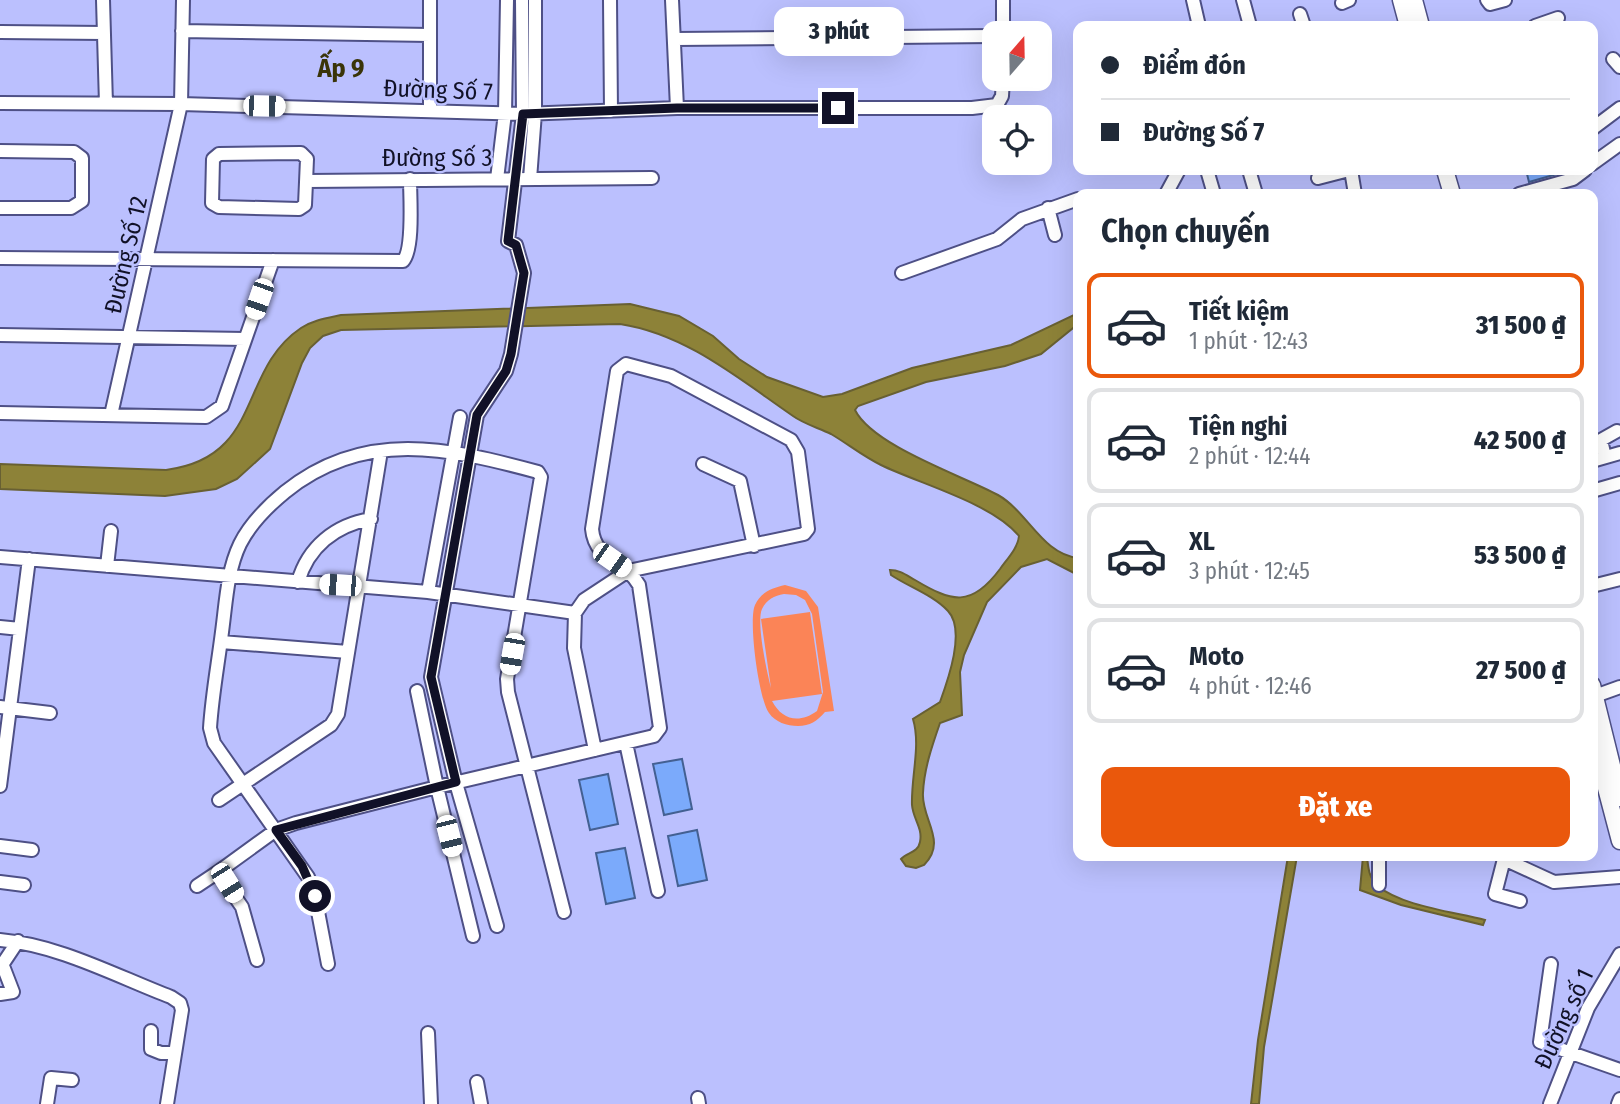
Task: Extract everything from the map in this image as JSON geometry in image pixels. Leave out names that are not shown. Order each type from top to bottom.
[{"type":"main road","points":[[1401,0],[1407,21]]},
{"type":"main road","points":[[1414,0],[1420,21]]},
{"type":"main road","points":[[1598,711],[1619,788]]},
{"type":"main road","points":[[1598,758],[1620,841]]},
{"type":"street","points":[[103,0],[106,104]]},
{"type":"street","name":"Đường Số 12","points":[[111,415],[181,104],[183,0]]},
{"type":"street","points":[[430,0],[430,111]]},
{"type":"street","points":[[497,179],[505,113],[507,0]]},
{"type":"street","points":[[522,0],[530,179]]},
{"type":"street","points":[[496,926],[456,782],[431,677],[477,415],[506,371],[524,273],[516,245],[508,241],[514,179],[529,113],[536,0]]},
{"type":"street","points":[[610,0],[611,111]]},
{"type":"street","points":[[672,0],[677,108]]},
{"type":"street","points":[[1003,0],[1003,21]]},
{"type":"street","points":[[1193,0],[1198,21]]},
{"type":"street","points":[[1243,0],[1249,21]]},
{"type":"street","points":[[1487,0],[1490,4],[1505,0]]},
{"type":"street","points":[[1549,21],[1558,18]]},
{"type":"street","points":[[182,31],[430,35]]},
{"type":"street","points":[[0,32],[104,33]]},
{"type":"street","points":[[675,39],[982,36]]},
{"type":"street","name":"Đường Số 7","points":[[0,103],[181,104],[505,113],[677,108],[972,108],[993,106],[999,101],[1001,91]]},
{"type":"street","points":[[1598,124],[1620,108]]},
{"type":"street","points":[[1598,160],[1620,144]]},
{"type":"street","points":[[0,151],[74,152],[82,158],[82,201],[71,208],[0,208]]},
{"type":"street","points":[[219,153],[301,153],[307,159],[307,181],[305,205],[299,209],[219,207],[212,203],[213,159],[219,153]]},
{"type":"street","points":[[1318,178],[1330,175]]},
{"type":"street","points":[[1536,189],[1573,179],[1578,175]]},
{"type":"street","name":"Đường Số 3","points":[[307,181],[652,178]]},
{"type":"street","points":[[0,258],[399,262],[406,260],[409,250],[410,179]]},
{"type":"street","points":[[902,273],[997,239],[1022,219],[1073,200]]},
{"type":"street","points":[[1048,208],[1055,235]]},
{"type":"street","points":[[0,413],[206,416],[222,406],[273,260]]},
{"type":"street","points":[[0,335],[245,339]]},
{"type":"street","points":[[197,886],[276,830],[456,782],[528,766],[654,736],[660,728],[640,590],[628,571],[593,543],[592,529],[617,371],[626,364],[671,376],[791,440],[795,445],[807,531],[754,546],[628,571],[584,600],[575,612],[574,648],[595,750]]},
{"type":"street","points":[[428,593],[460,417]]},
{"type":"street","points":[[1617,431],[1601,440],[1599,459],[1620,453]]},
{"type":"street","points":[[328,964],[315,896],[308,877],[214,743],[210,728],[230,576],[241,543],[266,509],[296,483],[337,460],[413,447],[470,454],[538,472],[541,477],[507,679],[508,692],[564,912]]},
{"type":"street","points":[[219,800],[331,725],[342,704],[381,451]]},
{"type":"street","points":[[703,464],[740,481],[754,546]]},
{"type":"street","points":[[1598,489],[1620,483]]},
{"type":"street","points":[[298,582],[305,562],[328,536],[343,526],[371,519]]},
{"type":"street","points":[[107,566],[111,531]]},
{"type":"street","points":[[0,557],[446,594],[575,612]]},
{"type":"street","points":[[0,786],[5,707],[20,629],[29,559]]},
{"type":"street","points":[[1598,584],[1620,579]]},
{"type":"street","points":[[0,626],[20,629]]},
{"type":"street","points":[[221,642],[348,652]]},
{"type":"street","points":[[1598,692],[1620,687]]},
{"type":"street","points":[[417,691],[437,787],[474,936]]},
{"type":"street","points":[[5,707],[50,713]]},
{"type":"street","points":[[626,743],[658,891]]},
{"type":"street","points":[[0,846],[32,850]]},
{"type":"street","points":[[1379,861],[1379,885]]},
{"type":"street","points":[[1503,861],[1495,894],[1520,901]]},
{"type":"street","points":[[1508,861],[1554,882],[1620,877]]},
{"type":"street","points":[[218,872],[242,907],[257,960]]},
{"type":"street","points":[[0,882],[24,885]]},
{"type":"street","points":[[0,940],[18,941],[83,962],[180,1003],[167,1104]]},
{"type":"street","points":[[0,994],[13,992],[1,967],[18,941]]},
{"type":"street","name":"Đường số 1","points":[[1550,1104],[1592,1000],[1620,954]]},
{"type":"street","points":[[1551,964],[1540,1042],[1620,1070]]},
{"type":"street","points":[[151,1031],[151,1049],[161,1053],[174,1053]]},
{"type":"street","points":[[428,1033],[431,1104]]},
{"type":"street","points":[[47,1104],[51,1078],[72,1080]]},
{"type":"street","points":[[477,1082],[481,1104]]},
{"type":"street","points":[[1618,1104],[1620,1099]]},
{"type":"shaded area","points":[[630,304],[679,316],[713,336],[739,359],[767,377],[823,397],[842,394],[912,368],[1011,345],[1073,315],[1073,328],[1041,354],[1005,366],[926,382],[858,406],[855,410],[880,436],[899,448],[1009,502],[1045,541],[1065,555],[1073,557],[1073,572],[1047,559],[1021,567],[987,602],[964,655],[960,672],[962,715],[940,723],[931,749],[923,803],[932,830],[934,847],[924,865],[916,868],[906,866],[901,859],[917,848],[921,837],[912,805],[916,750],[913,719],[940,702],[954,655],[955,630],[953,619],[942,605],[891,575],[890,570],[903,573],[940,593],[960,597],[970,595],[990,582],[1014,549],[1019,536],[1007,524],[974,504],[881,465],[831,434],[797,419],[732,373],[667,337],[620,324],[341,330],[323,336],[310,348],[270,449],[237,479],[216,489],[165,496],[0,489],[0,464],[166,470],[197,462],[219,448],[235,431],[267,366],[281,346],[310,323],[341,315]]},
{"type":"shaded area","points":[[785,585],[806,591],[818,607],[834,711],[825,712],[813,722],[802,726],[778,721],[769,713],[758,677],[753,626],[755,605],[771,589]],"holes":[[[784,594],[796,595],[805,600],[812,614],[823,692],[817,711],[797,719],[786,716],[772,701],[822,694],[810,612],[761,619],[771,688],[760,625],[762,609],[769,600]]]},
{"type":"shaded area","points":[[1287,861],[1296,861],[1264,1047],[1259,1104],[1251,1104],[1258,1040]]},
{"type":"shaded area","points":[[1363,861],[1368,861],[1373,880],[1388,893],[1414,903],[1485,920],[1483,925],[1401,905],[1360,890]]},
{"type":"building","points":[[1527,175],[1554,175],[1529,182]]},
{"type":"building","points":[[682,759],[692,809],[664,815],[653,764]]},
{"type":"building","points":[[608,774],[618,824],[590,830],[579,780]]},
{"type":"building","points":[[697,830],[707,880],[678,886],[668,836]]},
{"type":"building","points":[[625,848],[635,898],[606,904],[596,853]]},
{"type":"district","name":"Ấp 9","points":[[341,68]]},
{"type":"route","points":[[315,896],[302,866],[276,830],[456,782],[431,677],[477,415],[506,371],[511,354],[524,273],[516,245],[508,241],[523,114],[677,108],[838,108]]}]
